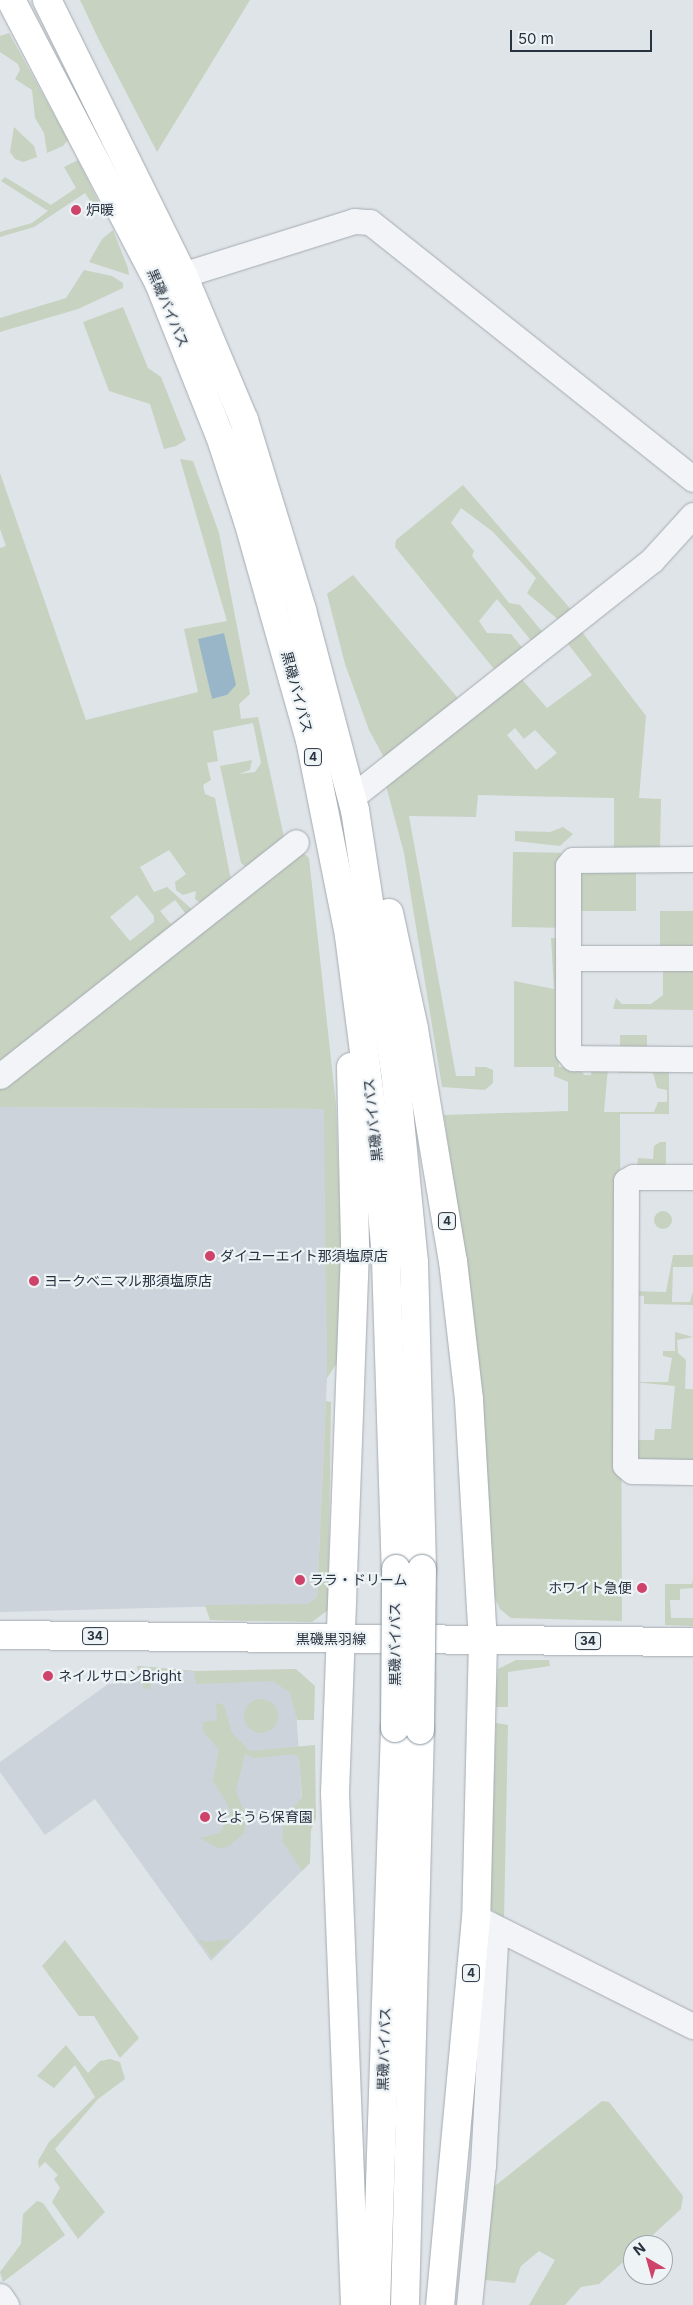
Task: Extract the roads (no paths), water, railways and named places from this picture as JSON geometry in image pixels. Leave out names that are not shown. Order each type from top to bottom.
[{"type":"main road","name":"黒磯バイパス","points":[[11,0],[171,279],[244,420],[269,496],[354,803],[396,1079],[414,1262],[407,1729],[405,2305]]},
{"type":"main road","name":"黒磯バイパス","points":[[47,0],[171,279],[248,521],[310,740],[335,863],[364,1026],[386,1259],[409,1569]]},
{"type":"main road","name":"4","points":[[354,803],[383,889],[400,959],[453,1261],[469,1400],[483,1641],[486,1923],[440,2305]]},
{"type":"main road","name":"4","points":[[335,863],[353,1099],[355,1250],[335,1793],[355,2305]]},
{"type":"main road","name":"黒磯黒羽線","points":[[0,1635],[340,1640],[693,1642]]},
{"type":"main road","name":"黒磯バイパス","points":[[376,2305],[407,1729]]},
{"type":"street","points":[[171,279],[354,221],[370,222],[693,479]]},
{"type":"street","points":[[354,803],[652,560],[693,515]]},
{"type":"street","points":[[0,1076],[296,842]]},
{"type":"street","points":[[693,859],[573,860],[568,866],[568,1052],[573,1058],[693,1059]]},
{"type":"street","points":[[568,958],[693,958]]},
{"type":"street","points":[[693,1178],[633,1177],[626,1181],[625,1466],[632,1471],[693,1472]]},
{"type":"street","points":[[469,2305],[483,2165],[486,1923],[693,2026]]},
{"type":"street","points":[[0,2296],[6,2305]]},
{"type":"water","points":[[224,633],[236,685],[227,695],[212,699],[198,639]]},
{"type":"place","name":"炉暖","points":[[76,210]]},
{"type":"place","name":"ダイユーエイト那須塩原店","points":[[210,1256]]},
{"type":"place","name":"ヨークベニマル那須塩原店","points":[[34,1281]]},
{"type":"place","name":"ララ・ドリーム","points":[[300,1580]]},
{"type":"place","name":"ホワイト急便","points":[[642,1588]]},
{"type":"place","name":"ネイルサロンBright","points":[[48,1676]]},
{"type":"place","name":"とようら保育園","points":[[205,1817]]}]
